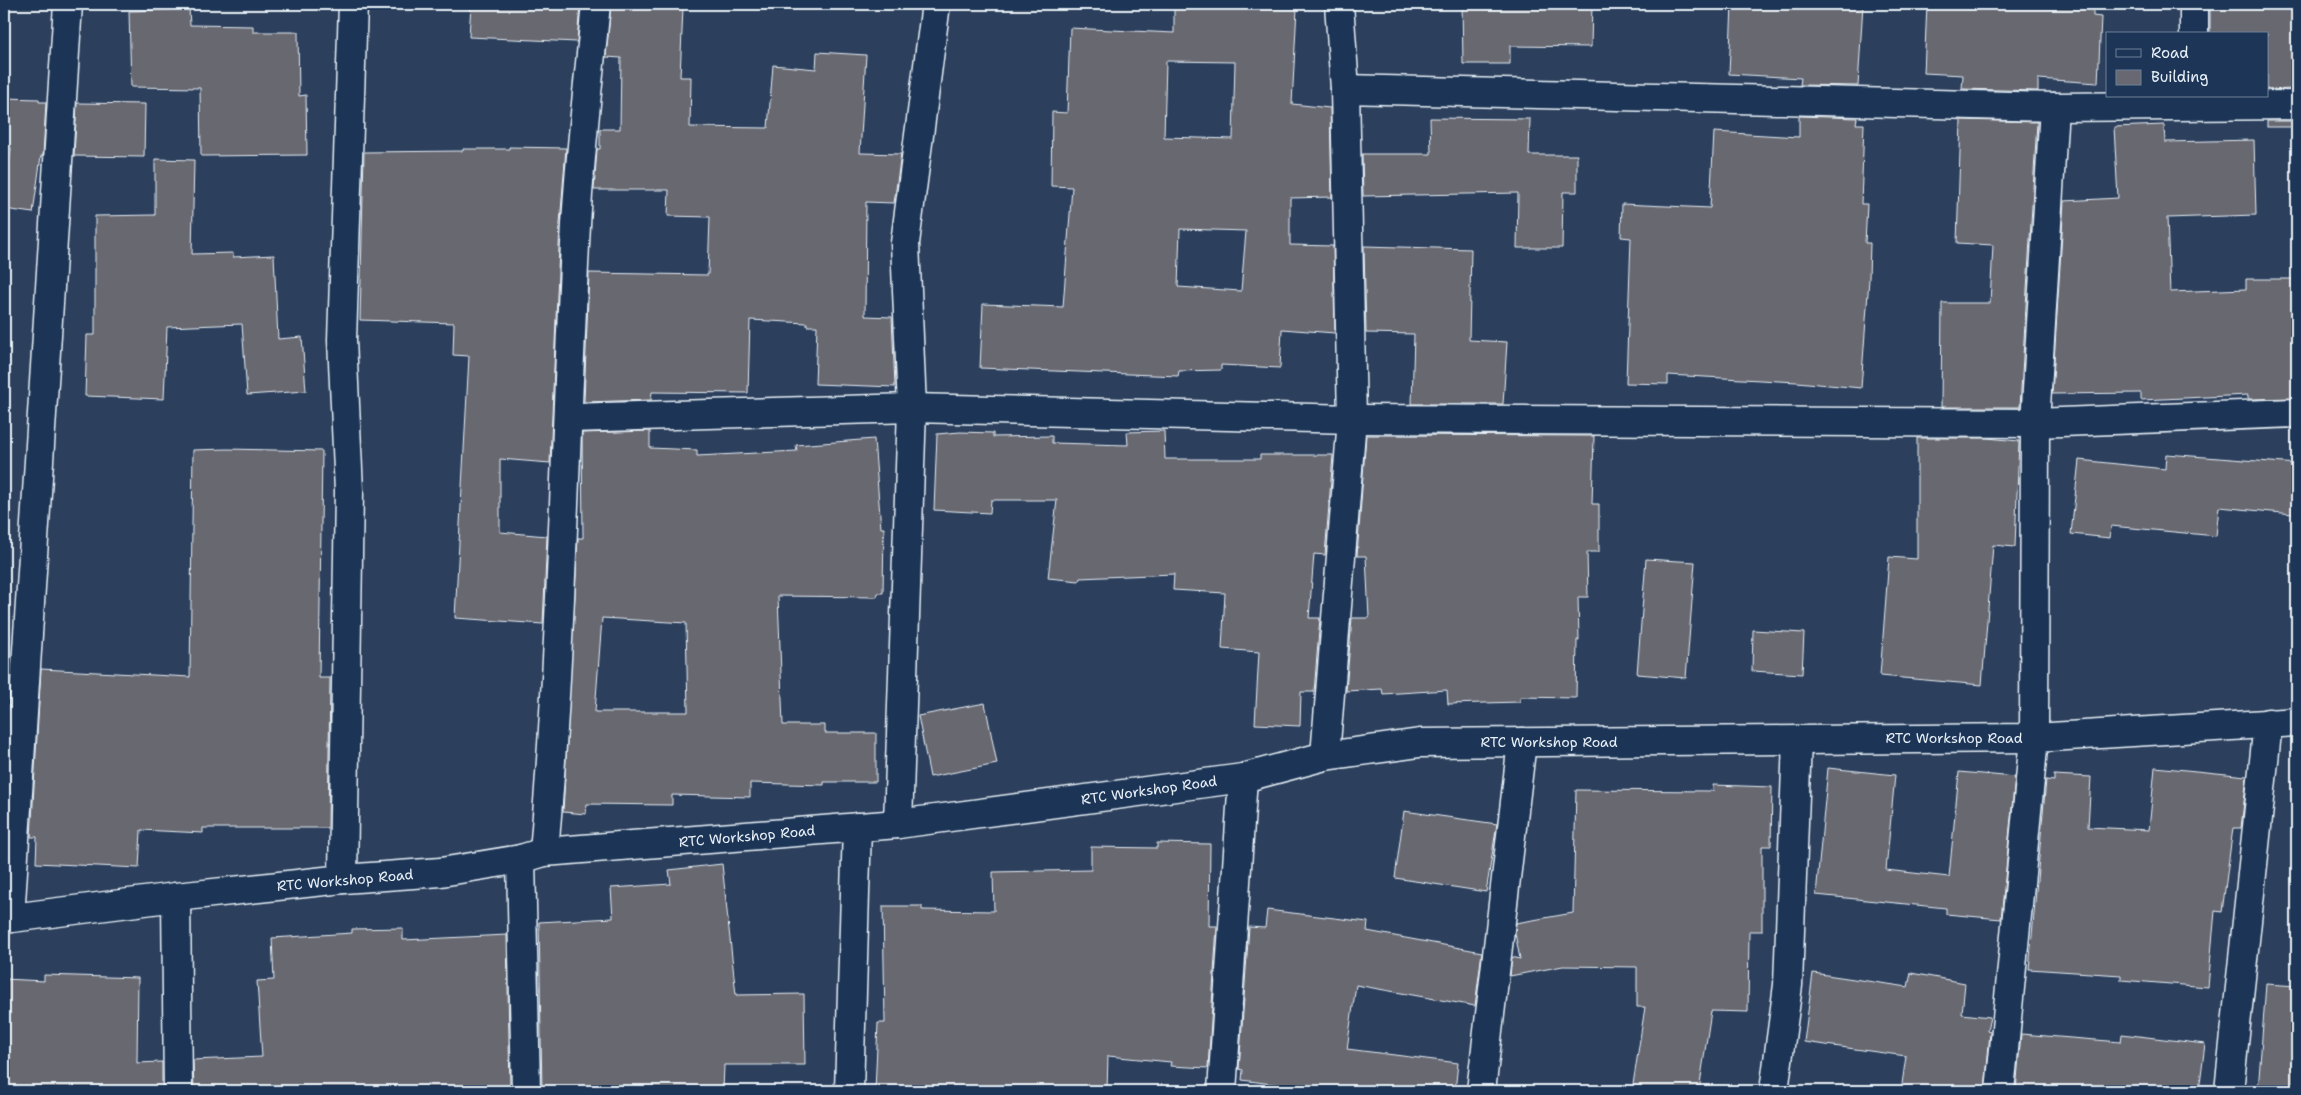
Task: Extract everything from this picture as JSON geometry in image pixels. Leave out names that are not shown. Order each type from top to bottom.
[{"type":"street","points":[[7,918],[68,4]]},
{"type":"street","points":[[343,879],[350,491],[342,340],[353,4]]},
{"type":"street","points":[[526,1091],[532,856],[550,778],[569,418],[576,223],[596,4]]},
{"type":"street","points":[[898,824],[912,408],[905,243],[936,4]]},
{"type":"street","points":[[1325,756],[1352,418],[1345,89],[1339,4]]},
{"type":"street","points":[[2194,4],[2194,32]]},
{"type":"street","points":[[1345,89],[2054,107],[2193,100],[2297,105]]},
{"type":"street","points":[[2000,1091],[2034,738],[2035,423],[2054,107]]},
{"type":"street","points":[[569,418],[912,408],[1352,418],[2035,423],[2297,413]]},
{"type":"street","name":"RTC Workshop Road","points":[[7,918],[343,879],[441,872],[532,856],[898,824],[1243,778],[1325,756],[1420,742],[2034,738],[2297,722]]},
{"type":"street","points":[[2229,1091],[2268,723]]},
{"type":"street","points":[[1774,1091],[1788,985],[1797,740]]},
{"type":"street","points":[[1481,1091],[1522,742]]},
{"type":"street","points":[[1222,1091],[1243,778]]},
{"type":"street","points":[[849,1091],[857,827]]},
{"type":"street","points":[[176,897],[178,1091]]},
{"type":"building","points":[[471,4],[580,4],[577,42],[469,37]]},
{"type":"building","points":[[611,4],[683,8],[680,77],[691,77],[690,127],[768,128],[773,65],[816,69],[817,52],[866,55],[860,153],[901,154],[894,203],[866,202],[865,316],[892,317],[895,387],[815,384],[817,326],[807,326],[807,323],[750,320],[748,393],[652,392],[651,400],[584,402],[589,273],[708,275],[710,217],[668,216],[669,190],[594,190],[597,149],[600,149],[600,129],[620,129],[621,58],[606,57]]},
{"type":"building","points":[[1174,4],[1297,8],[1292,104],[1330,108],[1332,197],[1290,198],[1290,245],[1333,246],[1335,333],[1282,329],[1280,368],[1221,365],[1221,370],[1179,371],[1178,376],[980,368],[983,304],[1063,307],[1072,187],[1051,186],[1052,112],[1067,113],[1070,28],[1174,33]],"holes":[[[1166,61],[1235,62],[1233,139],[1164,137]],[[1180,229],[1246,231],[1241,291],[1178,287]]]},
{"type":"building","points":[[1462,4],[1592,4],[1591,47],[1510,46],[1510,64],[1463,64]]},
{"type":"building","points":[[1732,4],[1863,4],[1858,86],[1800,85],[1801,78],[1729,74]]},
{"type":"building","points":[[1927,4],[2093,4],[2093,16],[2101,17],[2098,83],[2038,79],[2038,91],[1962,89],[1963,75],[1924,73]]},
{"type":"building","points":[[2210,4],[2297,4],[2293,89],[2268,90],[2268,32],[2210,32]]},
{"type":"building","points":[[189,9],[190,25],[253,26],[253,32],[298,32],[299,96],[306,95],[307,155],[201,156],[200,88],[131,87],[129,11]]},
{"type":"building","points":[[4,98],[39,99],[39,102],[46,102],[43,156],[41,156],[33,213],[4,209],[11,148],[4,148]]},
{"type":"building","points":[[77,103],[145,104],[144,157],[74,156]]},
{"type":"building","points":[[1799,116],[1857,118],[1856,124],[1864,124],[1861,204],[1867,204],[1865,243],[1870,243],[1861,388],[1797,382],[1668,375],[1668,384],[1626,383],[1631,238],[1621,237],[1622,204],[1710,208],[1714,132],[1799,137]]},
{"type":"building","points":[[1430,118],[1530,119],[1529,155],[1577,155],[1577,192],[1563,192],[1562,248],[1517,248],[1518,193],[1363,196],[1362,154],[1431,154]]},
{"type":"building","points":[[1961,120],[2037,122],[2020,407],[1941,407],[1942,303],[1990,303],[1993,245],[1957,243]]},
{"type":"building","points":[[2267,121],[2292,121],[2292,127],[2267,127]]},
{"type":"building","points":[[2164,125],[2165,142],[2254,140],[2256,215],[2167,218],[2170,292],[2246,289],[2246,279],[2297,279],[2297,398],[2248,399],[2248,395],[2141,400],[2141,393],[2052,394],[2064,201],[2118,198],[2114,127]]},
{"type":"building","points":[[509,147],[566,148],[560,224],[550,463],[500,459],[500,532],[547,536],[543,624],[455,618],[469,356],[453,355],[454,323],[360,320],[364,152],[463,151],[463,149],[509,149]]},
{"type":"building","points":[[155,159],[194,160],[192,254],[233,253],[233,257],[274,255],[278,339],[302,337],[306,391],[247,395],[242,324],[167,327],[164,399],[85,396],[87,335],[95,335],[95,216],[155,215]]},
{"type":"building","points":[[1364,246],[1471,249],[1469,340],[1507,342],[1503,404],[1412,404],[1414,334],[1366,333]]},
{"type":"building","points":[[650,431],[650,448],[697,450],[697,456],[797,451],[796,445],[874,439],[881,528],[884,528],[883,593],[878,593],[877,597],[778,596],[783,725],[825,725],[825,733],[876,733],[876,782],[824,782],[824,785],[750,783],[750,797],[672,795],[672,805],[587,804],[586,814],[563,812],[578,538],[583,538],[582,433]],"holes":[[[602,618],[686,623],[688,712],[595,712]]]},
{"type":"building","points":[[1164,431],[1165,459],[1260,459],[1260,455],[1333,455],[1325,555],[1314,554],[1309,618],[1320,618],[1314,692],[1301,692],[1300,726],[1255,724],[1259,652],[1222,649],[1225,593],[1173,590],[1174,574],[1080,578],[1079,581],[1048,578],[1057,500],[991,500],[990,513],[934,510],[937,434],[960,432],[993,433],[993,437],[1052,436],[1052,443],[1128,445],[1127,432]]},
{"type":"building","points":[[1366,435],[1594,436],[1592,504],[1599,504],[1599,552],[1587,552],[1588,597],[1578,597],[1579,640],[1577,640],[1576,698],[1520,697],[1520,702],[1448,704],[1447,690],[1383,694],[1382,689],[1346,691],[1352,618],[1369,618],[1366,556],[1357,556]]},
{"type":"building","points":[[1917,438],[1987,438],[2019,441],[2015,547],[1993,545],[1982,685],[1880,676],[1889,557],[1917,559]]},
{"type":"building","points":[[193,450],[322,451],[319,678],[330,678],[328,828],[203,828],[203,833],[141,830],[139,868],[36,863],[37,837],[31,837],[41,669],[190,677]]},
{"type":"building","points":[[2166,454],[2297,464],[2293,514],[2219,507],[2216,536],[2111,526],[2110,538],[2071,534],[2079,460],[2165,469]]},
{"type":"building","points":[[1646,559],[1695,562],[1686,678],[1637,674]]},
{"type":"building","points":[[1753,630],[1804,633],[1802,674],[1752,671]]},
{"type":"building","points":[[4,667],[10,668],[4,770]]},
{"type":"building","points":[[985,703],[997,764],[930,777],[918,716]]},
{"type":"building","points":[[2155,767],[2247,776],[2241,828],[2233,828],[2222,912],[2215,911],[2208,987],[2121,980],[2121,975],[2029,969],[2046,780],[2054,781],[2054,775],[2091,777],[2088,827],[2149,830]]},
{"type":"building","points":[[1828,768],[1895,775],[1886,870],[1949,877],[1959,772],[2015,777],[2001,919],[1946,914],[1946,908],[1816,895]]},
{"type":"building","points":[[1713,785],[1772,787],[1771,846],[1762,846],[1762,931],[1749,931],[1748,1012],[1711,1011],[1699,1091],[1632,1091],[1645,1007],[1637,1007],[1637,967],[1563,966],[1510,976],[1512,957],[1520,959],[1515,933],[1516,923],[1573,913],[1576,790],[1713,791]]},
{"type":"building","points":[[1404,811],[1497,824],[1486,892],[1395,878]]},
{"type":"building","points":[[1157,843],[1210,844],[1209,926],[1217,926],[1208,1068],[1170,1066],[1171,1062],[1108,1056],[1107,1091],[875,1091],[878,1023],[885,1023],[883,906],[922,906],[922,910],[994,911],[993,872],[1091,870],[1091,847],[1157,848]]},
{"type":"building","points":[[722,864],[736,995],[804,994],[805,1065],[724,1065],[723,1091],[542,1091],[539,922],[613,918],[611,888],[671,884],[669,870]]},
{"type":"building","points":[[1267,910],[1368,922],[1367,931],[1482,952],[1475,1006],[1356,985],[1347,1049],[1458,1063],[1455,1091],[1325,1091],[1242,1080],[1243,1070],[1239,1069],[1249,927],[1265,928]]},
{"type":"building","points":[[403,928],[403,940],[507,935],[510,1091],[194,1091],[193,1060],[262,1057],[257,981],[274,980],[272,938],[352,933],[352,929]]},
{"type":"building","points":[[1813,973],[1908,987],[1911,973],[1965,983],[1962,1014],[1990,1017],[1987,1031],[1990,1032],[1985,1091],[1901,1091],[1906,1056],[1804,1042]]},
{"type":"building","points":[[44,975],[138,978],[137,1063],[162,1062],[162,1091],[4,1091],[4,979],[44,981]]},
{"type":"building","points":[[2266,984],[2297,986],[2297,1091],[2258,1091]]},
{"type":"building","points":[[2021,1034],[2121,1042],[2122,1034],[2205,1044],[2199,1091],[2016,1091]]}]
